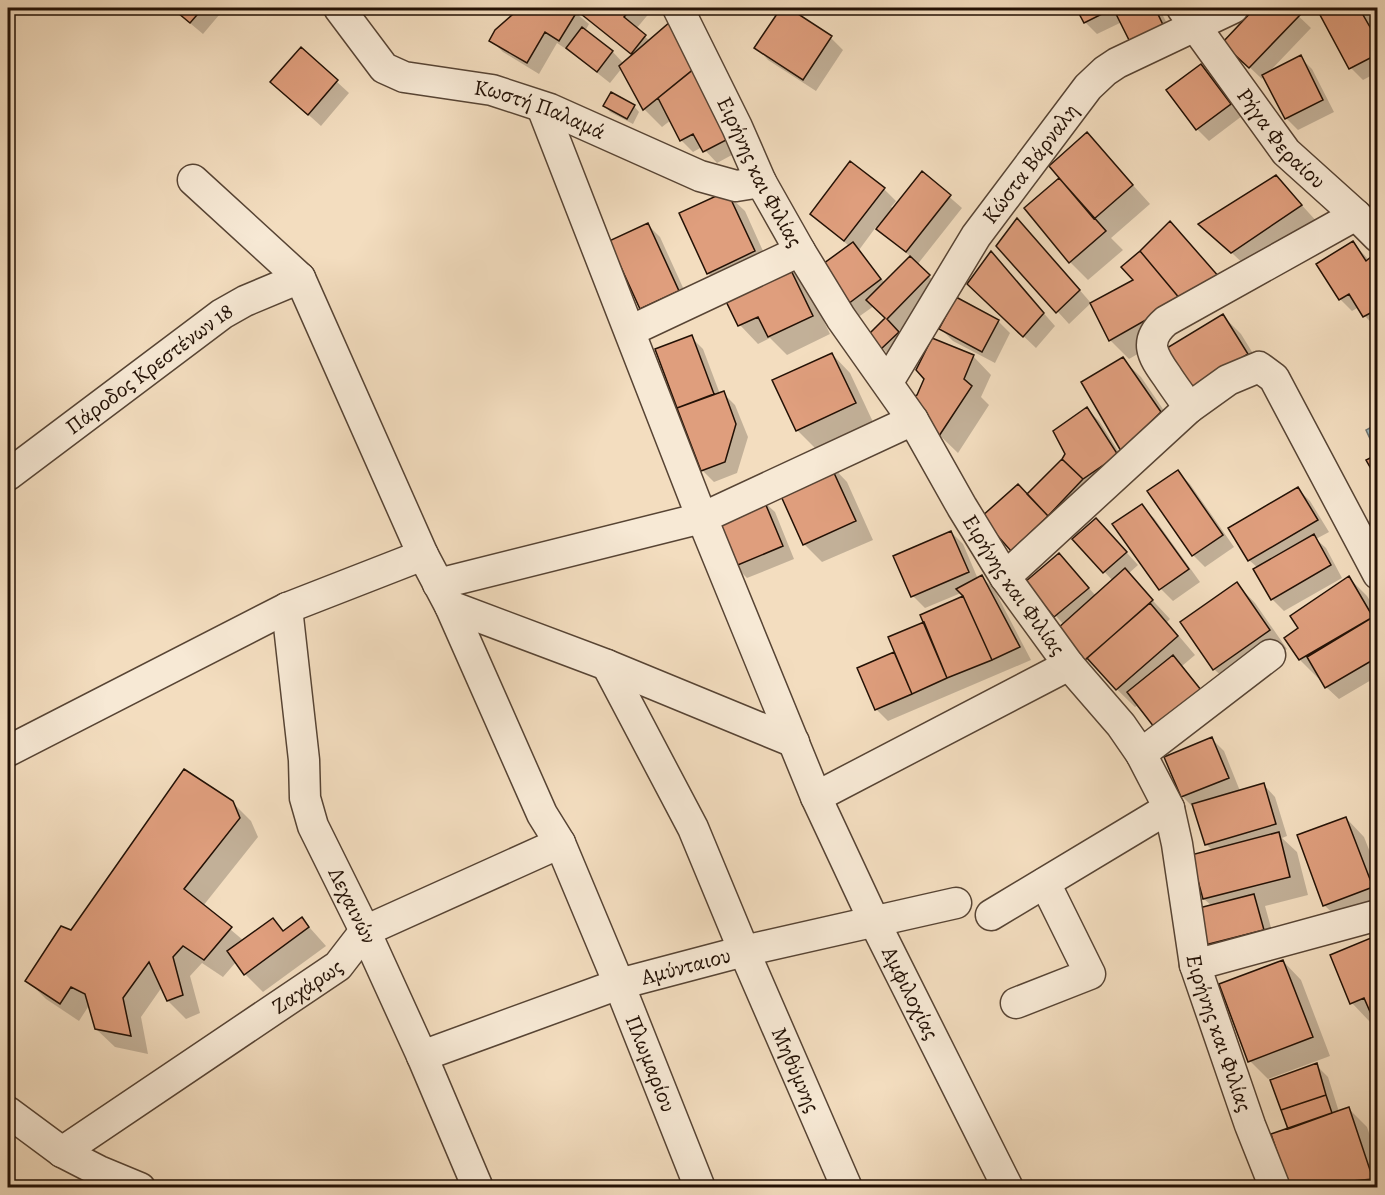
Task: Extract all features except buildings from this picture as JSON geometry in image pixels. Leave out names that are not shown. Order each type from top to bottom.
[{"type":"street","name":"Κωστή Παλαμά","points":[[339,8],[384,68],[404,77],[492,90],[542,107],[700,176],[736,186],[761,182]]},
{"type":"street","name":"Ειρήνης και Φιλίας","points":[[678,8],[737,127],[761,182],[841,318],[913,420],[1005,578],[1069,665],[1120,725],[1141,754],[1169,808],[1177,844],[1195,965],[1250,1125],[1275,1188]]},
{"type":"street","name":"Κώστα Βάρναλη","points":[[888,382],[976,236],[1088,87],[1105,71],[1189,17],[1233,8]]},
{"type":"street","name":"Ρήγα Φεραίου","points":[[1189,17],[1286,152],[1377,237]]},
{"type":"street","name":"Αμφιλοχίας","points":[[542,107],[702,518],[816,797],[874,921],[1008,1188]]},
{"type":"street","points":[[193,180],[300,278]]},
{"type":"street","points":[[1190,408],[1156,361],[1152,350],[1152,339],[1157,329],[1166,321],[1356,215]]},
{"type":"street","points":[[630,331],[800,251]]},
{"type":"street","name":"Πάροδος Κρεστένων 18","points":[[8,476],[222,314],[245,301],[300,278]]},
{"type":"street","name":"Πλωμαρίου","points":[[300,278],[423,555],[444,595],[542,814],[560,843],[700,1188]]},
{"type":"street","points":[[1005,578],[1190,408],[1228,380],[1260,367],[1274,378],[1377,574]]},
{"type":"street","points":[[444,595],[702,518],[913,420]]},
{"type":"street","points":[[8,751],[287,608],[423,555]]},
{"type":"street","points":[[444,595],[794,742]]},
{"type":"street","name":"Λεχαινών","points":[[287,608],[304,760],[305,798],[313,826],[365,931],[422,1056],[478,1188]]},
{"type":"street","points":[[1141,754],[1270,655]]},
{"type":"street","name":"Μηθύμνης","points":[[607,665],[693,828],[847,1188]]},
{"type":"street","points":[[816,797],[1069,665]]},
{"type":"street","points":[[991,915],[1169,808]]},
{"type":"street","name":"Ζαχάρως","points":[[62,1152],[338,966],[365,931],[560,843]]},
{"type":"street","points":[[1016,1003],[1090,974],[1045,883]]},
{"type":"street","name":"Αμύνταιου","points":[[422,1056],[619,984],[744,951],[956,903]]},
{"type":"street","points":[[1195,965],[1377,915]]},
{"type":"street","points":[[8,1112],[62,1152],[140,1188]]},
{"type":"water","points":[[1377,424],[1377,442],[1373,445],[1366,430]]}]
